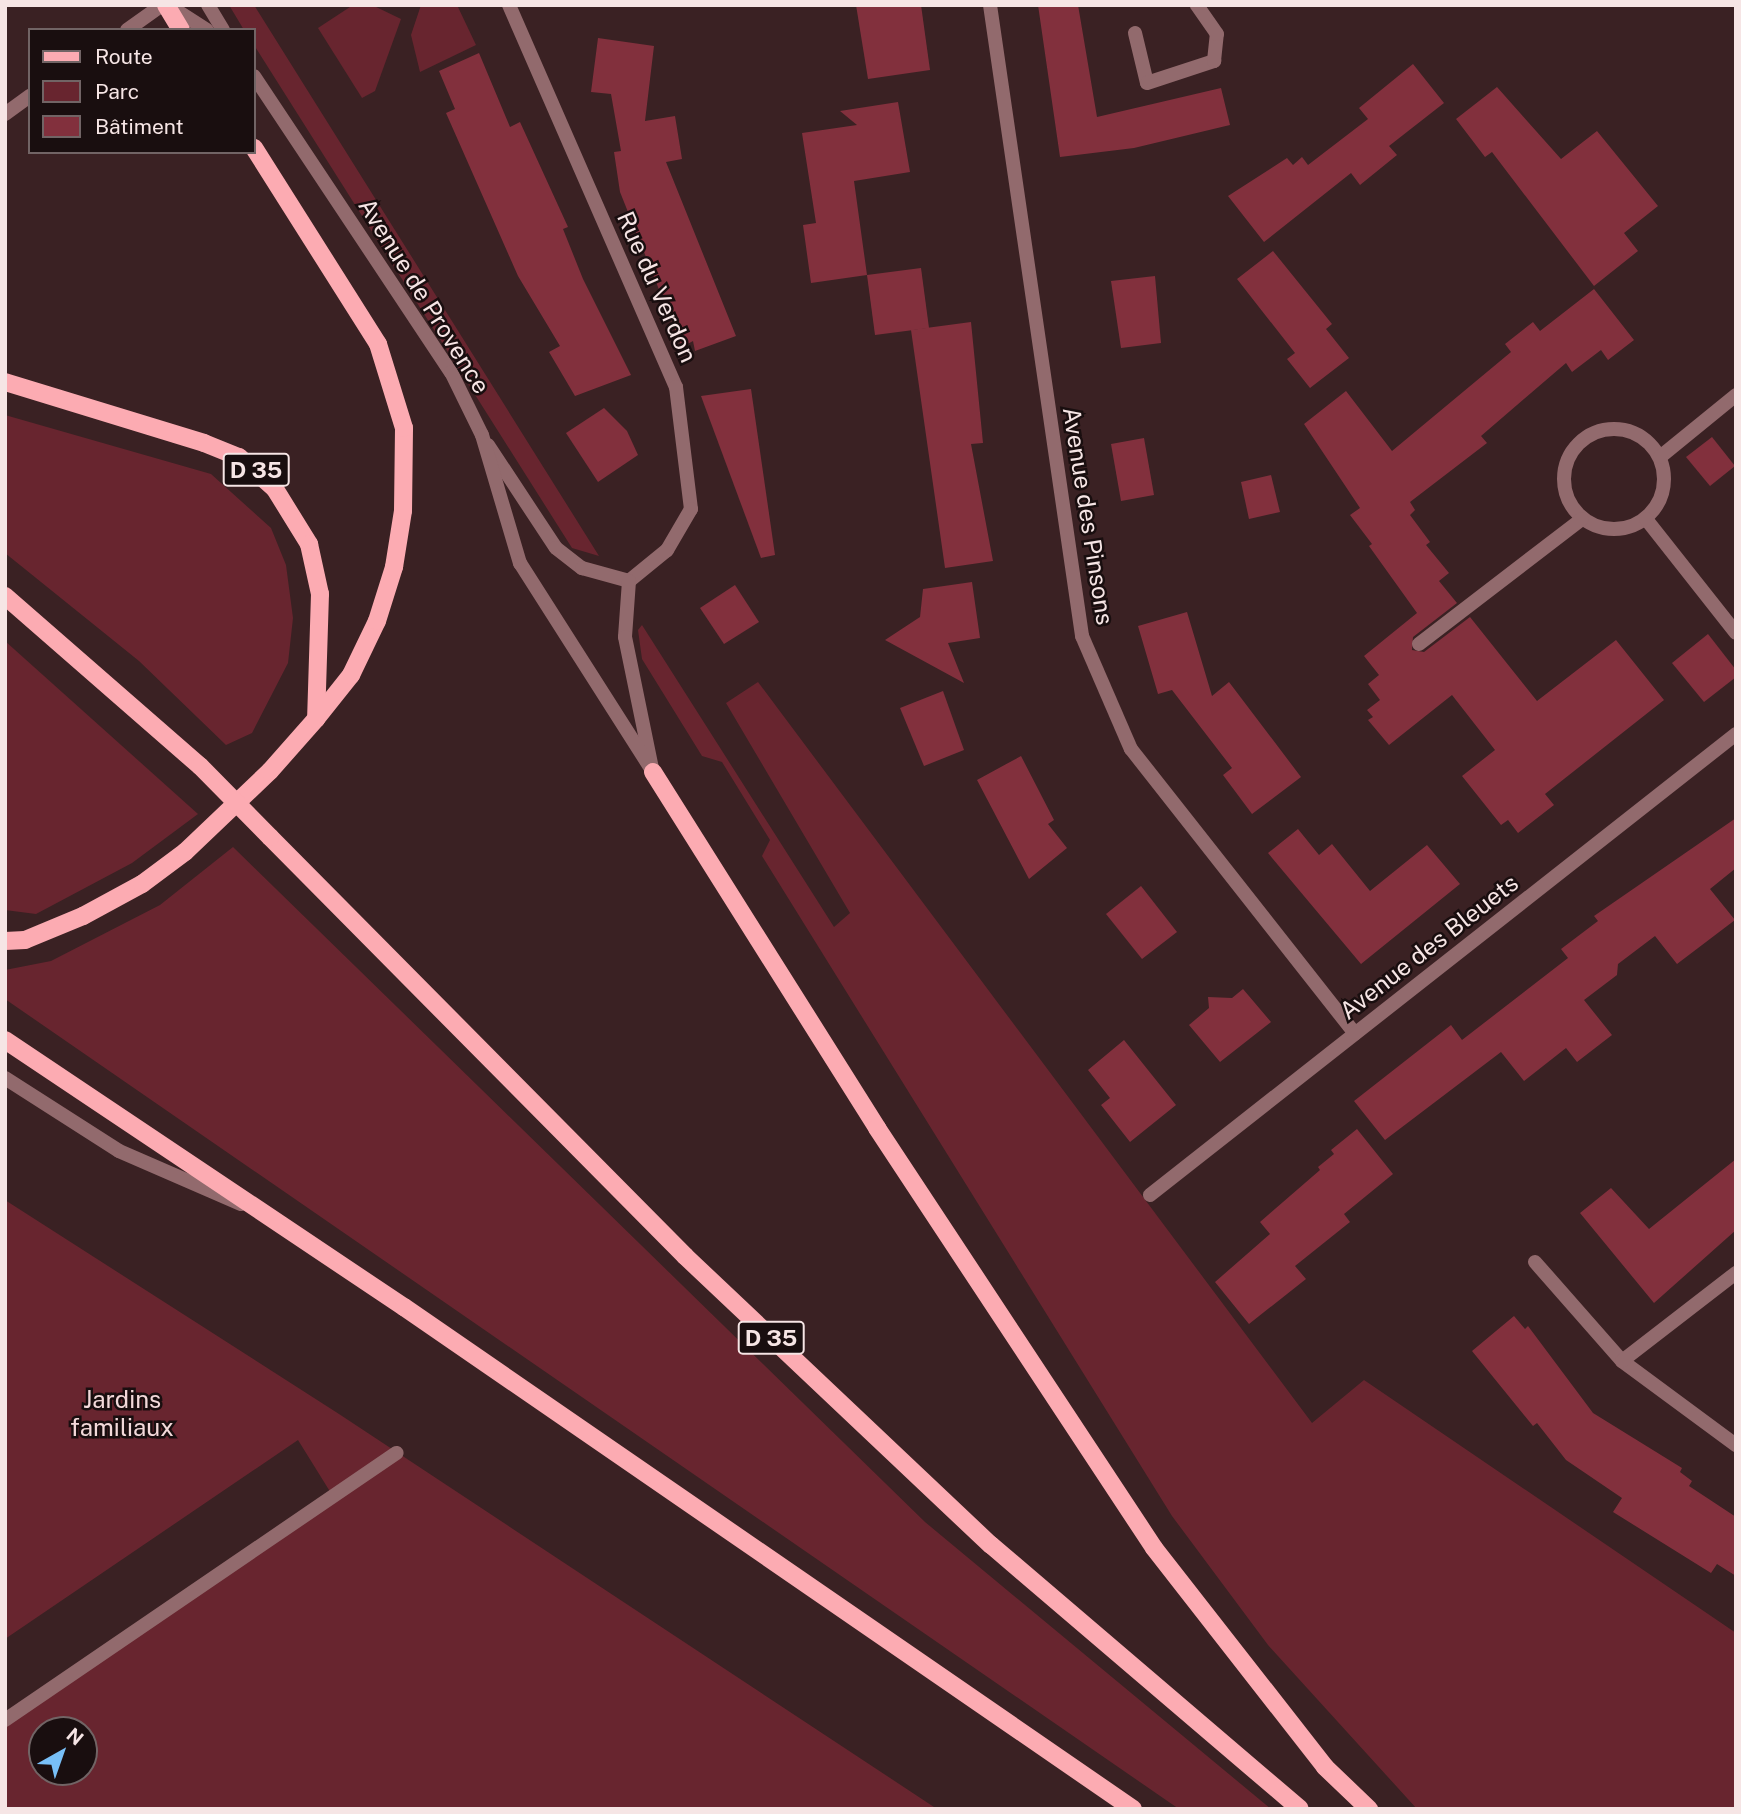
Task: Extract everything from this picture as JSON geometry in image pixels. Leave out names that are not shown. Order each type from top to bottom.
[{"type":"main road","points":[[165,5],[180,28]]},
{"type":"main road","points":[[5,941],[25,940],[83,916],[152,876],[213,828],[316,719],[351,675],[377,621],[394,567],[403,511],[404,428],[378,344],[256,151]]},
{"type":"main road","name":"D 35","points":[[5,382],[204,443],[239,457],[275,489],[309,544],[320,594],[316,719]]},
{"type":"main road","name":"D 35","points":[[5,596],[200,766],[694,1266],[991,1545],[1300,1809]]},
{"type":"main road","points":[[653,772],[877,1128],[1153,1548],[1325,1767],[1369,1809]]},
{"type":"main road","points":[[5,1040],[274,1219],[1133,1809]]},
{"type":"street","points":[[130,28],[165,5],[204,28]]},
{"type":"street","points":[[208,5],[222,28]]},
{"type":"street","name":"Rue du Verdon","points":[[509,5],[676,387],[691,509],[667,550],[629,581]]},
{"type":"street","name":"Avenue des Pinsons","points":[[990,5],[1082,636],[1130,749],[1355,1034]]},
{"type":"street","points":[[1135,33],[1147,83],[1214,61],[1217,34],[1197,5]]},
{"type":"street","name":"Avenue de Provence","points":[[256,79],[419,320],[482,435],[520,563],[653,772]]},
{"type":"street","points":[[5,114],[28,97]]},
{"type":"street","points":[[1660,457],[1736,395]]},
{"type":"street","points":[[1621,429],[1637,434],[1660,457],[1663,491],[1646,519],[1614,530],[1582,519],[1565,491],[1566,466],[1576,445],[1589,435],[1621,429]]},
{"type":"street","points":[[482,435],[556,548],[582,568],[629,581],[625,637],[653,772]]},
{"type":"street","points":[[1419,644],[1582,519]]},
{"type":"street","points":[[1646,519],[1736,633]]},
{"type":"street","name":"Avenue des Bleuets","points":[[1150,1195],[1736,734]]},
{"type":"street","points":[[5,1078],[119,1151],[274,1219]]},
{"type":"street","points":[[1535,1262],[1622,1361],[1736,1445]]},
{"type":"street","points":[[1622,1361],[1736,1273]]},
{"type":"street","points":[[5,1720],[397,1453]]},
{"type":"green space","points":[[229,5],[254,5],[599,556],[572,548],[256,48],[256,28],[243,28]]},
{"type":"green space","points":[[353,5],[372,5],[401,19],[375,91],[362,98],[318,28]]},
{"type":"green space","points":[[421,5],[457,5],[476,45],[420,72],[411,35]]},
{"type":"green space","points":[[5,415],[211,474],[271,528],[286,565],[293,618],[288,663],[252,733],[226,745],[139,661],[5,553]]},
{"type":"green space","points":[[642,625],[834,927],[850,913],[726,703],[758,682],[1312,1423],[1364,1380],[1736,1633],[1736,1809],[1417,1809],[1268,1645],[1172,1516],[762,856],[770,840],[722,762],[702,756],[642,659],[638,630]]},
{"type":"green space","points":[[5,641],[198,814],[132,863],[36,914],[5,910]]},
{"type":"green space","points":[[233,847],[925,1522],[1271,1809],[1179,1809],[5,999],[5,970],[51,961],[160,905]]},
{"type":"green space","name":"Jardins familiaux","points":[[5,1200],[339,1414],[937,1809],[5,1809],[5,1727],[334,1498],[298,1440],[5,1639]]},
{"type":"building","points":[[856,5],[921,5],[930,70],[868,79]]},
{"type":"building","points":[[1038,5],[1078,5],[1097,117],[1221,88],[1230,125],[1134,148],[1060,157]]},
{"type":"building","points":[[598,38],[654,46],[645,121],[675,116],[682,159],[666,162],[736,336],[695,351],[693,341],[682,347],[620,192],[614,152],[621,151],[611,94],[591,92]]},
{"type":"building","points":[[479,53],[510,127],[520,122],[568,227],[563,229],[583,279],[631,375],[575,396],[549,352],[560,346],[518,276],[446,113],[455,109],[439,71]]},
{"type":"building","points":[[1413,64],[1444,103],[1389,146],[1397,155],[1360,185],[1351,173],[1264,242],[1228,196],[1287,158],[1293,165],[1302,157],[1308,165],[1368,119],[1359,108]]},
{"type":"building","points":[[1497,87],[1561,159],[1597,131],[1658,206],[1624,233],[1638,251],[1594,286],[1492,152],[1485,157],[1456,119]]},
{"type":"building","points":[[898,102],[910,172],[854,181],[867,275],[811,283],[803,225],[816,223],[802,133],[857,125],[840,111]]},
{"type":"building","points":[[1273,251],[1332,324],[1326,329],[1349,358],[1310,388],[1287,359],[1295,353],[1237,279]]},
{"type":"building","points":[[921,268],[929,328],[875,335],[867,275]]},
{"type":"building","points":[[1155,276],[1161,343],[1121,348],[1111,281]]},
{"type":"building","points":[[1594,289],[1634,340],[1608,360],[1601,350],[1572,372],[1566,363],[1481,436],[1487,443],[1410,502],[1415,510],[1410,515],[1430,542],[1426,545],[1449,573],[1439,581],[1457,603],[1413,637],[1412,650],[1424,652],[1470,617],[1537,701],[1616,640],[1664,700],[1545,794],[1554,805],[1518,833],[1508,820],[1501,825],[1462,776],[1495,750],[1452,695],[1389,745],[1368,720],[1373,717],[1367,710],[1380,700],[1368,684],[1379,675],[1364,656],[1417,613],[1350,515],[1360,508],[1304,424],[1346,391],[1392,451],[1511,352],[1505,344],[1533,322],[1540,331]]},
{"type":"building","points":[[971,322],[983,443],[971,444],[993,561],[945,568],[911,330]]},
{"type":"building","points":[[751,389],[775,555],[761,558],[701,396]]},
{"type":"building","points":[[604,408],[627,431],[638,455],[598,482],[566,433]]},
{"type":"building","points":[[1712,437],[1735,466],[1710,486],[1686,457]]},
{"type":"building","points":[[1144,438],[1154,495],[1121,501],[1111,444]]},
{"type":"building","points":[[1271,475],[1280,512],[1249,519],[1241,482]]},
{"type":"building","points":[[972,582],[980,638],[948,643],[964,683],[885,640],[920,617],[923,589]]},
{"type":"building","points":[[735,585],[759,622],[724,644],[700,608]]},
{"type":"building","points":[[1187,612],[1212,696],[1229,682],[1301,777],[1252,814],[1223,775],[1232,768],[1172,690],[1158,694],[1138,626]]},
{"type":"building","points":[[1708,634],[1736,670],[1736,677],[1704,702],[1672,663]]},
{"type":"building","points":[[943,691],[964,750],[924,766],[900,708]]},
{"type":"building","points":[[1021,756],[1054,820],[1048,824],[1067,848],[1029,879],[977,780]]},
{"type":"building","points":[[1736,818],[1736,868],[1710,889],[1735,920],[1677,964],[1655,936],[1618,964],[1617,975],[1584,1000],[1612,1035],[1577,1062],[1566,1048],[1524,1081],[1501,1052],[1385,1140],[1354,1101],[1451,1025],[1462,1040],[1568,958],[1561,949],[1598,921],[1594,916]]},
{"type":"building","points":[[1298,829],[1319,855],[1332,844],[1370,891],[1427,845],[1460,884],[1361,964],[1268,853]]},
{"type":"building","points":[[1141,886],[1177,932],[1142,959],[1106,914]]},
{"type":"building","points":[[1243,989],[1271,1022],[1220,1062],[1189,1025],[1209,1008],[1208,997],[1232,998]]},
{"type":"building","points":[[1124,1040],[1176,1105],[1130,1142],[1101,1105],[1110,1098],[1088,1070]]},
{"type":"building","points":[[1357,1129],[1393,1174],[1344,1214],[1350,1222],[1295,1266],[1306,1279],[1249,1324],[1215,1282],[1270,1234],[1260,1222],[1320,1170],[1318,1167],[1334,1154],[1331,1150]]},
{"type":"building","points":[[1736,1159],[1736,1230],[1654,1303],[1580,1213],[1611,1188],[1649,1229]]},
{"type":"building","points":[[1514,1316],[1525,1329],[1528,1326],[1593,1413],[1682,1468],[1680,1472],[1692,1481],[1689,1486],[1736,1517],[1736,1576],[1717,1564],[1711,1573],[1613,1512],[1622,1498],[1566,1460],[1537,1423],[1533,1426],[1472,1351]]}]
